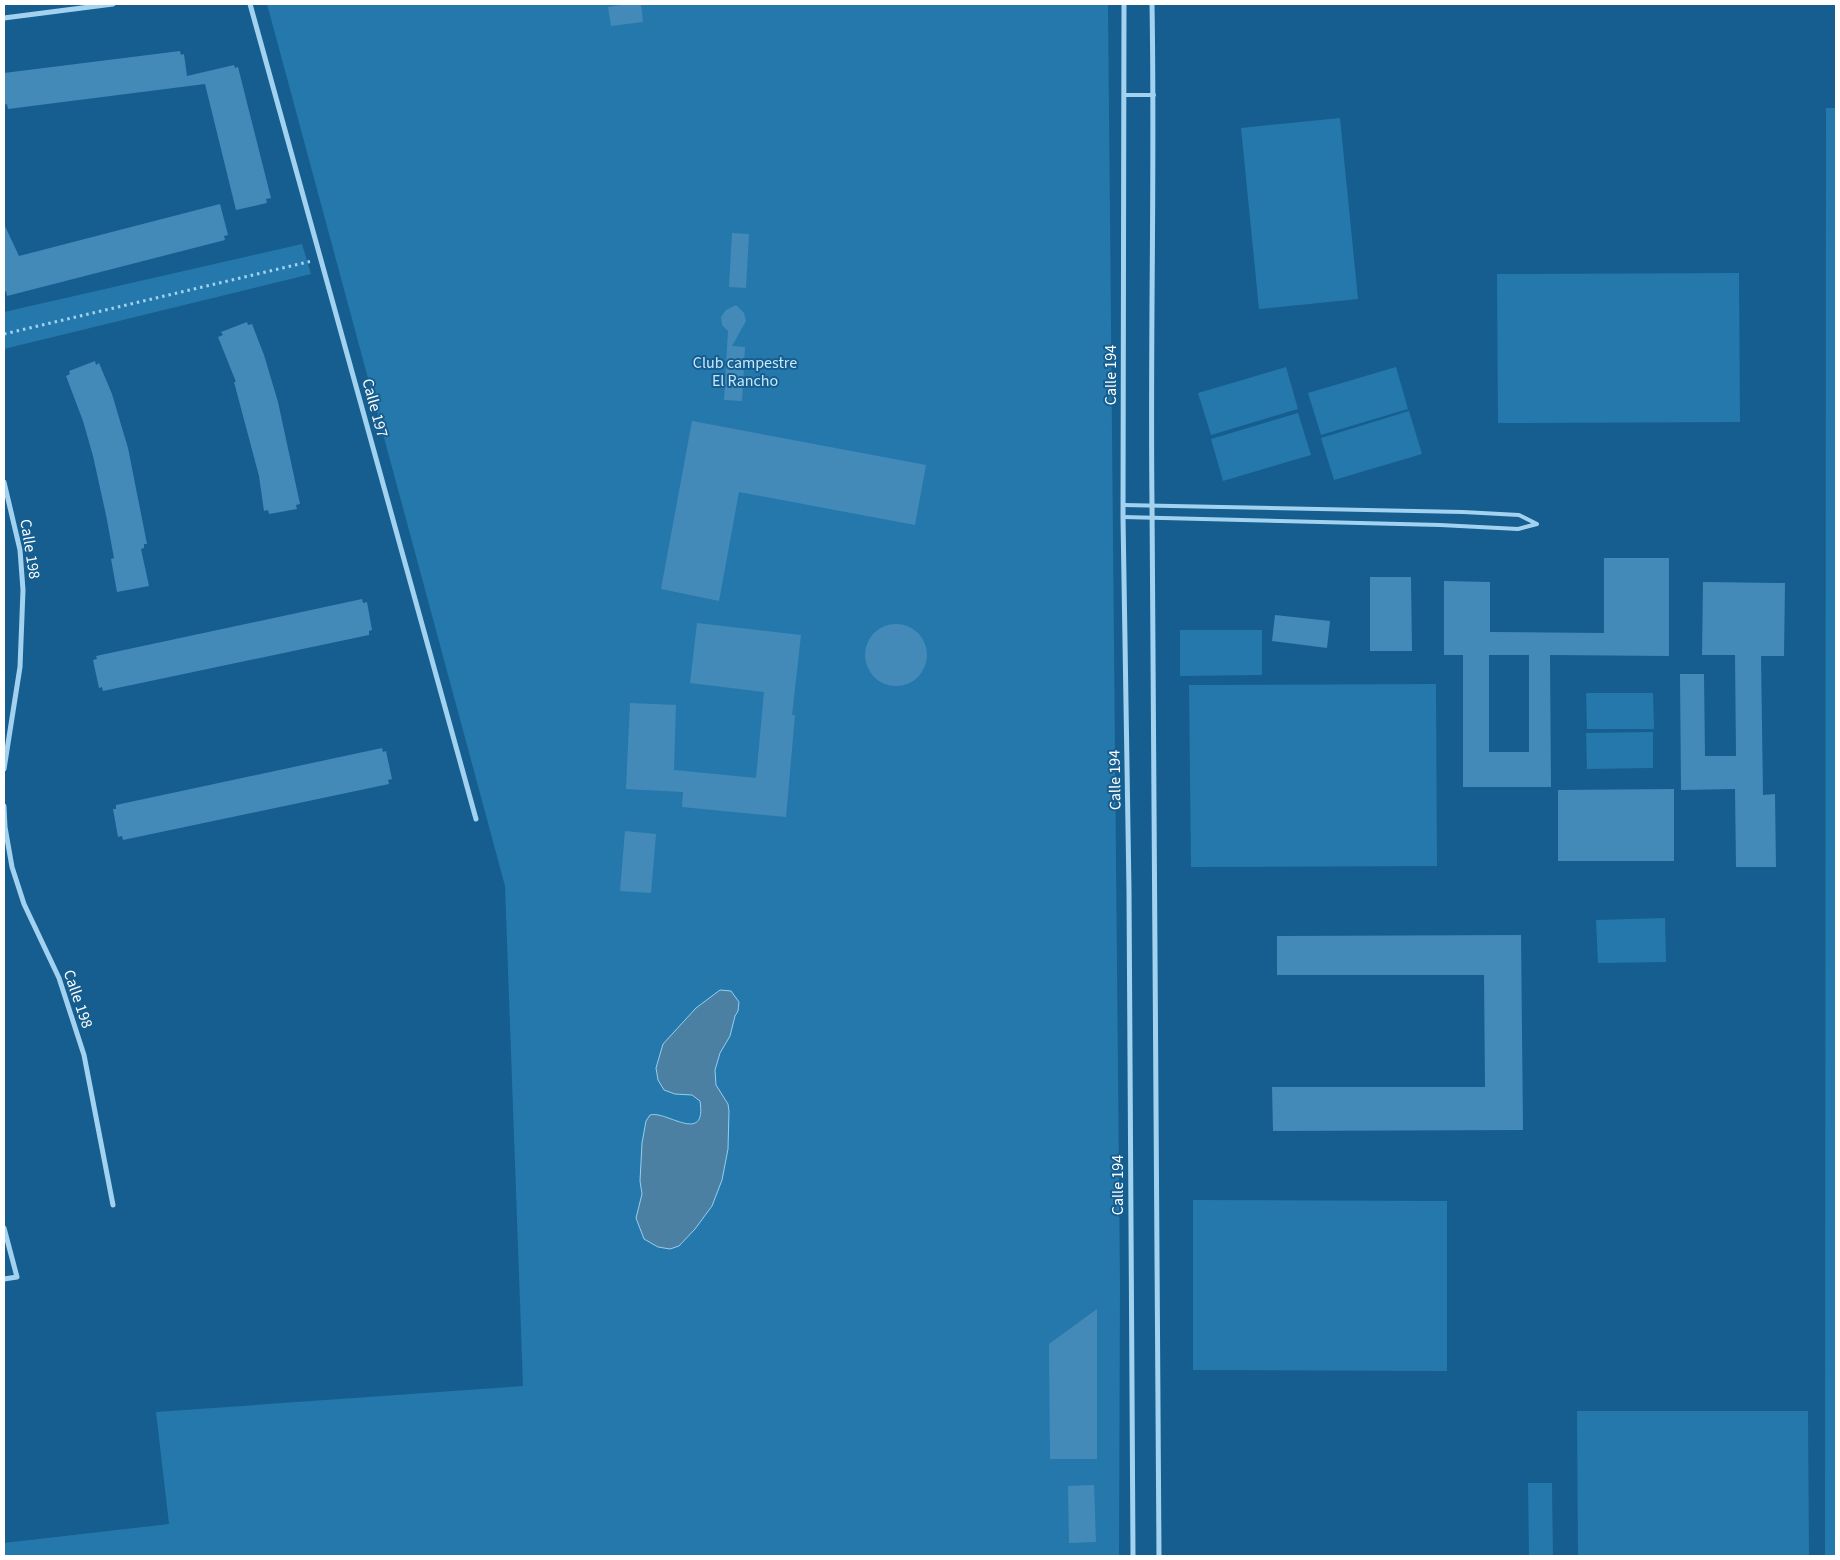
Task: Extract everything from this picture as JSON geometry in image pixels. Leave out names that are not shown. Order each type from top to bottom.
[{"type":"street","points":[[4,18],[113,4]]},
{"type":"street","name":"Calle 197","points":[[250,4],[476,819]]},
{"type":"street","name":"Calle 194","points":[[1124,4],[1123,517],[1129,890],[1133,1556]]},
{"type":"street","points":[[1152,4],[1154,95],[1152,517],[1157,903],[1158,1556]]},
{"type":"street","name":"Calle 198","points":[[4,482],[20,550],[23,590],[20,667],[4,770]]},
{"type":"street","name":"Calle 198","points":[[4,806],[5,827],[12,867],[24,904],[59,978],[84,1055],[113,1205]]},
{"type":"street","points":[[4,1228],[17,1277],[4,1279]]},
{"type":"lane","points":[[1125,95],[1154,95]]},
{"type":"lane","points":[[1123,505],[1463,512],[1519,516],[1537,524],[1518,529],[1123,517]]},
{"type":"path","points":[[4,334],[313,261]]},
{"type":"green space","name":"Club campestre El Rancho","points":[[267,4],[1108,4],[1120,1285],[1119,1556],[4,1556],[4,1543],[169,1524],[156,1412],[523,1386],[505,886]]},
{"type":"green space","points":[[1826,108],[1836,108],[1836,1556],[1825,1556]]},
{"type":"green space","points":[[1340,118],[1358,299],[1259,309],[1241,128]]},
{"type":"green space","points":[[302,244],[311,274],[4,349],[4,312]]},
{"type":"green space","points":[[1739,273],[1740,422],[1498,423],[1497,274]]},
{"type":"green space","points":[[1286,367],[1298,409],[1211,435],[1198,393]]},
{"type":"green space","points":[[1396,367],[1408,409],[1321,435],[1308,393]]},
{"type":"green space","points":[[1409,411],[1422,454],[1334,480],[1321,438]]},
{"type":"green space","points":[[1298,413],[1311,455],[1223,481],[1211,439]]},
{"type":"green space","points":[[1180,630],[1262,630],[1262,675],[1180,676]]},
{"type":"green space","points":[[1436,684],[1437,866],[1191,867],[1189,685]]},
{"type":"green space","points":[[1586,693],[1653,693],[1654,729],[1587,729]]},
{"type":"green space","points":[[1653,732],[1653,768],[1587,769],[1586,733]]},
{"type":"green space","points":[[1665,918],[1666,962],[1598,963],[1596,920]]},
{"type":"green space","points":[[1193,1200],[1447,1201],[1447,1371],[1193,1370]]},
{"type":"green space","points":[[1577,1411],[1808,1411],[1809,1556],[1578,1556]]},
{"type":"green space","points":[[1528,1483],[1552,1483],[1553,1556],[1529,1556]]},
{"type":"shaded area","points":[[720,990],[731,991],[739,1002],[730,1036],[720,1053],[715,1070],[716,1085],[728,1104],[729,1111],[728,1149],[722,1180],[712,1206],[695,1229],[679,1246],[670,1249],[658,1247],[644,1239],[636,1218],[642,1194],[640,1181],[642,1143],[646,1121],[650,1115],[657,1115],[691,1124],[697,1121],[701,1114],[700,1101],[692,1095],[675,1094],[664,1090],[658,1080],[656,1068],[663,1044],[696,1008]]},
{"type":"building","points":[[641,4],[643,22],[611,26],[608,7]]},
{"type":"building","points":[[180,51],[181,55],[184,54],[187,76],[234,65],[235,68],[238,67],[271,198],[266,199],[267,203],[236,210],[205,84],[8,109],[7,104],[4,105],[4,73]]},
{"type":"building","points":[[220,204],[228,235],[224,236],[225,240],[7,296],[6,291],[4,292],[4,224],[19,256]]},
{"type":"building","points":[[732,233],[749,234],[746,288],[729,287]]},
{"type":"building","points":[[736,305],[744,313],[746,321],[732,346],[745,347],[742,401],[724,400],[728,331],[722,325],[721,317],[726,310]]},
{"type":"building","points":[[247,322],[248,325],[252,324],[264,355],[278,402],[300,504],[296,505],[297,509],[269,514],[268,510],[264,511],[259,476],[234,382],[236,382],[218,337],[223,335],[221,332]]},
{"type":"building","points":[[95,361],[96,365],[99,363],[112,394],[128,448],[147,544],[144,544],[144,548],[141,549],[149,586],[117,592],[111,559],[114,558],[93,456],[83,421],[66,376],[70,374],[69,371]]},
{"type":"building","points":[[692,421],[926,465],[915,525],[739,492],[719,601],[661,589]]},
{"type":"building","points":[[1604,558],[1669,558],[1669,656],[1550,655],[1551,787],[1463,787],[1463,655],[1444,655],[1444,581],[1490,582],[1490,632],[1604,633]],"holes":[[[1489,655],[1529,655],[1529,752],[1489,752]]]},
{"type":"building","points":[[1370,577],[1411,577],[1412,651],[1370,651]]},
{"type":"building","points":[[1703,582],[1785,583],[1784,656],[1761,656],[1763,795],[1775,794],[1776,867],[1736,867],[1735,789],[1681,790],[1680,674],[1704,674],[1705,756],[1736,756],[1735,655],[1702,655]]},
{"type":"building","points":[[362,599],[363,603],[367,602],[372,630],[369,631],[369,635],[103,691],[102,687],[99,688],[93,660],[97,659],[96,656]]},
{"type":"building","points":[[1275,615],[1330,621],[1327,648],[1272,641]]},
{"type":"building","points":[[697,623],[801,635],[792,715],[795,715],[786,817],[682,807],[683,792],[626,789],[630,703],[676,705],[674,770],[756,778],[764,692],[690,683]]},
{"type":"building","points":[[896,624],[913,629],[918,633],[922,638],[927,655],[922,672],[918,677],[913,681],[896,686],[879,681],[874,677],[870,672],[865,655],[870,638],[874,633],[879,629]]},
{"type":"building","points":[[382,748],[383,752],[386,751],[392,779],[388,780],[389,784],[123,840],[122,836],[118,837],[113,809],[116,809],[116,805]]},
{"type":"building","points":[[1674,789],[1674,861],[1558,861],[1558,790]]},
{"type":"building","points":[[625,831],[656,834],[651,893],[620,891]]},
{"type":"building","points":[[1521,935],[1523,1130],[1273,1131],[1272,1087],[1485,1087],[1484,975],[1277,975],[1277,936]]},
{"type":"building","points":[[1097,1309],[1097,1459],[1050,1459],[1049,1344]]},
{"type":"building","points":[[1094,1485],[1096,1542],[1069,1543],[1068,1486]]}]
